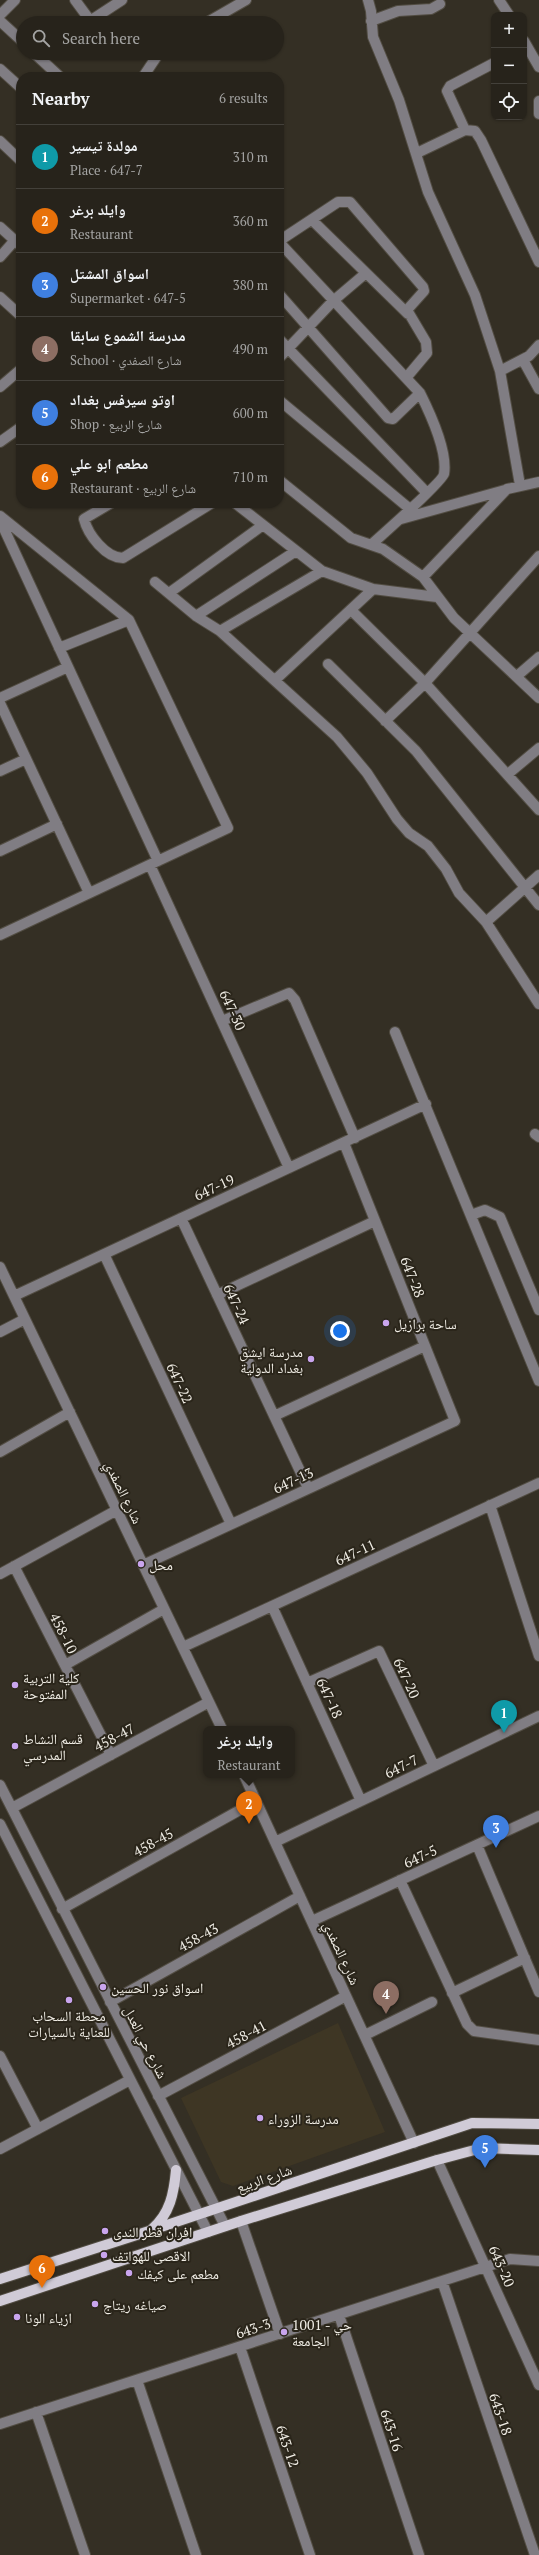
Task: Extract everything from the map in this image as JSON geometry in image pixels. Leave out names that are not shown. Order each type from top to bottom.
[{"type":"main road","name":"شارع الربيع","points":[[0,2279],[199,2215],[472,2123],[539,2124]]},
{"type":"main road","points":[[0,2301],[225,2226],[437,2160],[482,2148],[539,2150]]},
{"type":"main road","points":[[149,2231],[160,2222],[168,2209],[174,2187],[176,2170]]},
{"type":"street","points":[[0,15],[15,0]]},
{"type":"street","points":[[75,0],[87,16]]},
{"type":"street","points":[[98,16],[122,0]]},
{"type":"street","points":[[218,16],[246,0]]},
{"type":"street","points":[[368,0],[372,11],[371,20],[373,37],[417,153],[428,192],[475,295],[500,371],[520,485]]},
{"type":"street","points":[[499,0],[507,12]]},
{"type":"street","points":[[371,20],[398,11],[431,9],[440,4]]},
{"type":"street","points":[[0,21],[16,36]]},
{"type":"street","points":[[527,48],[539,67]]},
{"type":"street","points":[[42,60],[55,72]]},
{"type":"street","points":[[146,72],[154,60]]},
{"type":"street","points":[[465,130],[448,91],[450,86],[491,64]]},
{"type":"street","points":[[0,69],[16,83]]},
{"type":"street","points":[[539,101],[539,114]]},
{"type":"street","points":[[417,153],[465,130],[475,131],[481,140],[539,262]]},
{"type":"street","points":[[0,141],[16,156]]},
{"type":"street","points":[[284,238],[338,202],[350,202],[423,287],[424,291],[410,304],[407,310],[408,314]]},
{"type":"street","points":[[312,220],[408,314],[426,342],[427,353],[406,378]]},
{"type":"street","points":[[0,227],[16,241]]},
{"type":"street","points":[[0,257],[16,245]]},
{"type":"street","points":[[284,247],[420,393],[429,412],[444,460],[444,475],[439,484],[426,492],[401,519],[372,544]]},
{"type":"street","points":[[284,352],[333,301],[366,273]]},
{"type":"street","points":[[284,300],[388,418],[393,419],[420,393]]},
{"type":"street","points":[[2,302],[16,312]]},
{"type":"street","points":[[284,345],[426,492]]},
{"type":"street","points":[[500,371],[523,360],[539,345]]},
{"type":"street","points":[[523,360],[539,389]]},
{"type":"street","points":[[0,387],[16,373]]},
{"type":"street","points":[[284,404],[410,509]]},
{"type":"street","points":[[0,442],[16,431]]},
{"type":"street","points":[[401,519],[520,485],[539,482]]},
{"type":"street","points":[[284,484],[351,538],[372,544],[392,554],[423,577],[437,597],[470,634],[539,698]]},
{"type":"street","points":[[423,577],[507,489]]},
{"type":"street","points":[[103,508],[84,519],[86,527],[92,536],[109,554],[116,558],[124,558],[204,508]]},
{"type":"street","points":[[241,508],[322,571],[373,589],[437,597]]},
{"type":"street","points":[[0,516],[129,620],[228,828],[0,935]]},
{"type":"street","name":"647-30","points":[[0,520],[68,667],[222,1021],[289,1168]]},
{"type":"street","points":[[169,593],[263,526]]},
{"type":"street","points":[[196,616],[296,551]]},
{"type":"street","points":[[385,721],[425,683],[539,556]]},
{"type":"street","points":[[220,632],[322,571]]},
{"type":"street","points":[[155,582],[196,616],[220,632],[337,737],[367,773],[397,819],[409,833],[428,846],[446,869],[459,893],[486,922],[539,1004]]},
{"type":"street","points":[[275,680],[373,589]]},
{"type":"street","points":[[351,610],[425,683],[539,810]]},
{"type":"street","points":[[59,648],[129,620]]},
{"type":"street","points":[[517,676],[538,659]]},
{"type":"street","points":[[328,664],[416,751],[539,905]]},
{"type":"street","points":[[0,698],[68,667]]},
{"type":"street","points":[[0,703],[89,893]]},
{"type":"street","points":[[508,774],[539,748]]},
{"type":"street","points":[[0,771],[26,758]]},
{"type":"street","points":[[0,851],[57,824]]},
{"type":"street","points":[[486,922],[539,874]]},
{"type":"street","points":[[222,1021],[281,995],[289,993],[295,1000],[355,1138]]},
{"type":"street","points":[[395,1032],[539,1381]]},
{"type":"street","name":"647-19","points":[[14,1296],[426,1104]]},
{"type":"street","name":"647-28","points":[[344,1143],[455,1421]]},
{"type":"street","points":[[471,1215],[485,1210],[500,1217],[539,1310]]},
{"type":"street","name":"647-24","points":[[181,1218],[308,1488]]},
{"type":"street","points":[[217,1295],[375,1221]]},
{"type":"street","name":"647-22","points":[[104,1254],[232,1524]]},
{"type":"street","name":"شارع الصفدي","points":[[0,1266],[221,1726]]},
{"type":"street","points":[[0,1332],[25,1319]]},
{"type":"street","points":[[274,1416],[425,1346]]},
{"type":"street","points":[[0,1452],[70,1412]]},
{"type":"street","name":"647-13","points":[[143,1564],[455,1421]]},
{"type":"street","name":"647-11","points":[[183,1648],[539,1483]]},
{"type":"street","points":[[490,1505],[539,1656]]},
{"type":"street","points":[[0,1574],[117,1510]]},
{"type":"street","name":"458-10","points":[[14,1566],[111,1755]]},
{"type":"street","name":"647-18","points":[[272,1606],[361,1801]]},
{"type":"street","points":[[65,1665],[164,1609]]},
{"type":"street","name":"647-20","points":[[308,1683],[379,1651],[434,1766]]},
{"type":"street","name":"458-47","points":[[12,1808],[209,1702]]},
{"type":"street","name":"647-7","points":[[275,1842],[539,1716]]},
{"type":"street","name":"شارع الصفدي","points":[[245,1778],[414,2143]]},
{"type":"street","name":"شارع حي العدل","points":[[0,1785],[225,2226]]},
{"type":"street","name":"458-45","points":[[62,1908],[256,1801]]},
{"type":"street","name":"647-5","points":[[312,1921],[539,1816]]},
{"type":"street","points":[[0,1824],[208,2232]]},
{"type":"street","points":[[477,1844],[539,1992]]},
{"type":"street","points":[[400,1880],[467,2024],[474,2031],[539,2040]]},
{"type":"street","name":"458-43","points":[[110,2002],[300,1896]]},
{"type":"street","points":[[67,1956],[82,1948]]},
{"type":"street","points":[[452,1993],[525,1958]]},
{"type":"street","name":"458-41","points":[[158,2096],[346,1996]]},
{"type":"street","points":[[365,2035],[432,2002]]},
{"type":"street","points":[[0,2056],[38,2129]]},
{"type":"street","points":[[0,2149],[130,2080]]},
{"type":"street","points":[[138,2094],[149,2093],[153,2086]]},
{"type":"street","name":"643-20","points":[[437,2160],[487,2267],[539,2385]]},
{"type":"street","points":[[241,2221],[280,2334]]},
{"type":"street","name":"643-3","points":[[0,2424],[510,2260],[539,2261]]},
{"type":"street","name":"643-18","points":[[442,2282],[535,2555]]},
{"type":"street","name":"643-16","points":[[339,2315],[419,2555]]},
{"type":"street","name":"643-12","points":[[240,2346],[310,2555]]},
{"type":"street","points":[[137,2380],[196,2555]]},
{"type":"street","points":[[36,2412],[85,2555]]},
{"type":"shaded area","points":[[338,2023],[385,2132],[233,2186],[221,2182],[181,2098]]},
{"type":"place","name":"ساحة برازيل","points":[[386,1323]]},
{"type":"place","name":"مدرسة ايشق بغداد الدولية","points":[[311,1359]]},
{"type":"place","name":"محل","points":[[141,1564]]},
{"type":"place","name":"كلية التربية المفتوحة","points":[[15,1685]]},
{"type":"place","name":"مولدة تيسير","points":[[504,1733]]},
{"type":"place","name":"قسم النشاط المدرسي","points":[[15,1746]]},
{"type":"place","name":"وايلد برغر","points":[[249,1824]]},
{"type":"place","name":"اسواق المشتل","points":[[496,1848]]},
{"type":"place","name":"اسواق نور الحسين","points":[[103,1987]]},
{"type":"place","name":"محطة السحاب للعناية بالسيارات","points":[[69,2000]]},
{"type":"place","name":"مدرسة الشموع سابقا","points":[[386,2014]]},
{"type":"place","name":"مدرسة الزوراء","points":[[260,2118]]},
{"type":"place","name":"اوتو سيرفس بغداد","points":[[485,2168]]},
{"type":"place","name":"افران قطر الندى","points":[[105,2231]]},
{"type":"place","name":"الاقصى للهواتف","points":[[104,2255]]},
{"type":"place","name":"مطعم على كيفك","points":[[129,2273]]},
{"type":"place","name":"مطعم ابو علي","points":[[42,2288]]},
{"type":"place","name":"صياغه ريتاج","points":[[95,2304]]},
{"type":"place","name":"ازياء الونا","points":[[17,2317]]},
{"type":"place","name":"1001 - حي الجامعة","points":[[284,2332]]}]
